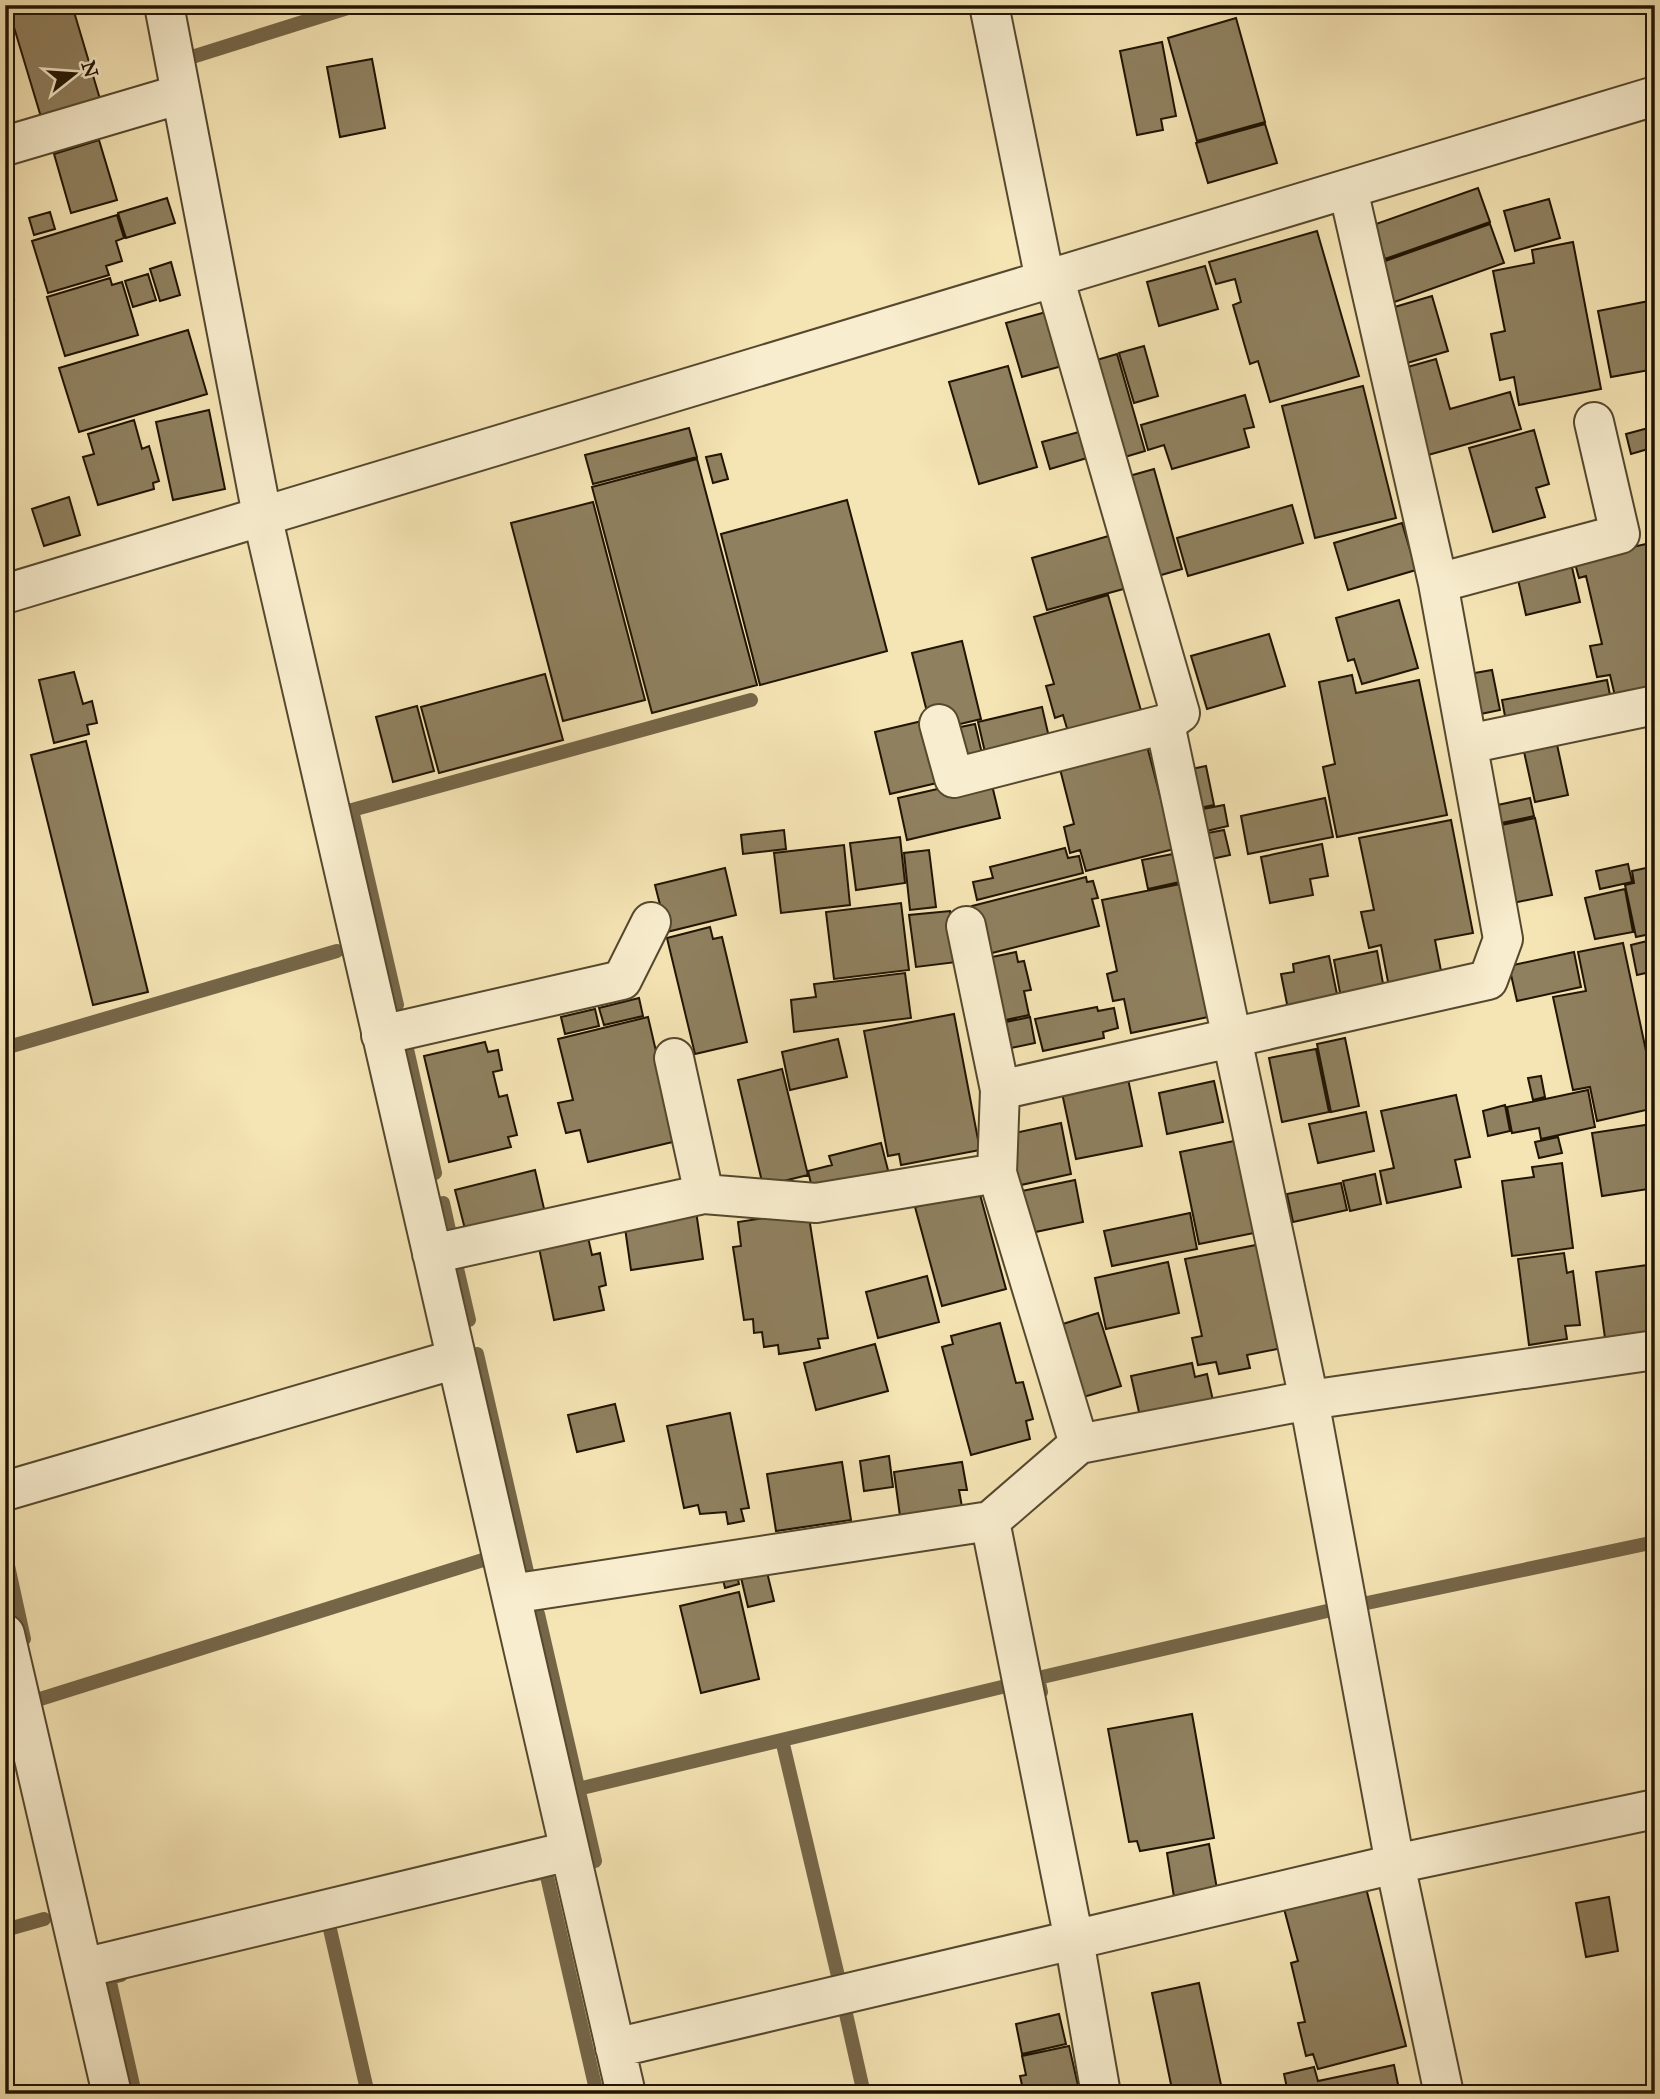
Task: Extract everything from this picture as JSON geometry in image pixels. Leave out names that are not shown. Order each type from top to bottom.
[{"type":"street","points":[[164,5],[262,515],[626,2094]]},
{"type":"street","points":[[939,724],[954,778],[1166,724],[1180,713],[1050,279],[989,5]]},
{"type":"street","points":[[5,146],[181,94]]},
{"type":"street","points":[[5,594],[1655,96]]},
{"type":"street","points":[[1000,1090],[1488,980],[1503,939],[1438,583],[1348,189]]},
{"type":"street","points":[[1438,583],[1620,534],[1594,422]]},
{"type":"street","points":[[1468,744],[1655,705]]},
{"type":"street","points":[[1166,724],[1309,1400],[1395,1864],[1444,2094]]},
{"type":"street","points":[[382,1035],[622,980],[651,922]]},
{"type":"street","points":[[966,926],[1000,1090],[996,1173],[1079,1444]]},
{"type":"street","points":[[674,1058],[704,1194]]},
{"type":"street","points":[[432,1254],[704,1194],[816,1203],[996,1173]]},
{"type":"street","points":[[511,1594],[990,1521],[1079,1444],[1309,1400],[1655,1350]]},
{"type":"street","points":[[5,1491],[456,1359]]},
{"type":"street","points":[[990,1521],[1074,1940],[1101,2094]]},
{"type":"street","points":[[5,1634],[112,2094]]},
{"type":"street","points":[[615,2048],[1395,1864],[1655,1808]]},
{"type":"street","points":[[83,1968],[569,1851]]},
{"type":"building","points":[[41,5],[72,5],[100,99],[41,117],[10,14]]},
{"type":"building","points":[[1236,18],[1265,122],[1197,141],[1168,38]]},
{"type":"building","points":[[1162,42],[1176,116],[1161,119],[1163,130],[1137,135],[1120,51]]},
{"type":"building","points":[[372,59],[385,128],[340,137],[327,67]]},
{"type":"building","points":[[1265,124],[1277,163],[1208,183],[1196,143]]},
{"type":"building","points":[[99,140],[117,200],[71,213],[54,154]]},
{"type":"building","points":[[1478,188],[1490,222],[1385,259],[1373,225]]},
{"type":"building","points":[[167,198],[175,223],[126,238],[118,213]]},
{"type":"building","points":[[1549,199],[1560,238],[1515,251],[1504,211]]},
{"type":"building","points":[[50,212],[55,229],[34,235],[29,218]]},
{"type":"building","points":[[117,215],[124,238],[116,241],[122,261],[106,266],[109,275],[48,293],[32,241]]},
{"type":"building","points":[[1490,224],[1504,263],[1386,305],[1371,266]]},
{"type":"building","points":[[1317,231],[1359,376],[1270,402],[1258,361],[1250,364],[1233,305],[1241,302],[1235,279],[1216,284],[1209,262]]},
{"type":"building","points":[[1573,242],[1601,389],[1519,405],[1514,377],[1500,380],[1491,334],[1505,331],[1493,271],[1534,263],[1532,250]]},
{"type":"building","points":[[171,262],[180,295],[160,301],[150,269]]},
{"type":"building","points":[[1205,266],[1218,309],[1159,326],[1147,282]]},
{"type":"building","points":[[148,274],[156,300],[133,307],[125,281]]},
{"type":"building","points":[[110,278],[112,285],[122,282],[138,335],[65,356],[47,297]]},
{"type":"building","points":[[9,280],[14,299],[5,301],[5,281]]},
{"type":"building","points":[[1432,296],[1448,351],[1397,366],[1381,311]]},
{"type":"building","points":[[1649,301],[1655,331],[1655,369],[1611,377],[1598,311]]},
{"type":"building","points":[[1046,312],[1062,366],[1022,377],[1006,323]]},
{"type":"building","points":[[188,330],[207,394],[79,432],[59,368]]},
{"type":"building","points":[[1144,346],[1158,396],[1134,403],[1119,353]]},
{"type":"building","points":[[1117,354],[1145,451],[1118,459],[1090,362]]},
{"type":"building","points":[[1436,359],[1450,409],[1510,392],[1521,429],[1421,457],[1397,370]]},
{"type":"building","points":[[1008,366],[1037,467],[979,484],[949,382]]},
{"type":"building","points":[[1363,386],[1396,518],[1315,538],[1282,406]]},
{"type":"building","points":[[1245,395],[1254,427],[1244,429],[1249,447],[1172,469],[1164,445],[1148,450],[1141,425]]},
{"type":"building","points":[[209,410],[225,489],[173,500],[156,422]]},
{"type":"building","points":[[134,420],[142,449],[149,446],[159,481],[153,483],[154,489],[98,505],[83,457],[94,454],[88,434]]},
{"type":"building","points":[[1652,427],[1655,447],[1631,454],[1626,434]]},
{"type":"building","points":[[689,428],[697,457],[593,484],[585,455]]},
{"type":"building","points":[[1534,430],[1549,484],[1536,488],[1545,517],[1493,532],[1469,448]]},
{"type":"building","points":[[1079,432],[1087,458],[1050,469],[1042,442]]},
{"type":"building","points":[[721,454],[728,479],[713,483],[706,457]]},
{"type":"building","points":[[697,459],[757,685],[652,713],[592,487]]},
{"type":"building","points":[[1154,469],[1182,569],[1151,578],[1122,478]]},
{"type":"building","points":[[69,497],[80,535],[44,546],[32,509]]},
{"type":"building","points":[[847,500],[887,651],[760,685],[721,534]]},
{"type":"building","points":[[593,502],[645,700],[563,721],[511,523]]},
{"type":"building","points":[[1292,505],[1303,543],[1188,576],[1177,538]]},
{"type":"building","points":[[1402,523],[1416,570],[1348,590],[1334,543]]},
{"type":"building","points":[[1112,535],[1127,588],[1047,610],[1032,558]]},
{"type":"building","points":[[1655,542],[1655,686],[1615,696],[1610,675],[1597,677],[1590,646],[1602,644],[1586,576],[1579,578],[1574,560]]},
{"type":"building","points":[[1571,563],[1580,602],[1526,615],[1517,575]]},
{"type":"building","points":[[1108,595],[1142,714],[1069,735],[1063,715],[1055,718],[1046,686],[1054,684],[1034,617]]},
{"type":"building","points":[[1399,600],[1418,668],[1362,684],[1354,659],[1348,661],[1336,618]]},
{"type":"building","points":[[1269,634],[1285,686],[1207,709],[1191,656]]},
{"type":"building","points":[[962,641],[981,719],[948,727],[927,712],[912,653]]},
{"type":"building","points":[[1492,670],[1500,710],[1471,716],[1463,675]]},
{"type":"building","points":[[74,672],[83,704],[92,701],[97,723],[87,725],[89,734],[54,743],[39,680]]},
{"type":"building","points":[[545,674],[563,740],[439,773],[421,707]]},
{"type":"building","points":[[1352,675],[1356,693],[1419,680],[1447,815],[1337,837],[1323,767],[1335,764],[1319,682]]},
{"type":"building","points":[[1607,680],[1612,705],[1507,727],[1502,700]]},
{"type":"building","points":[[417,706],[434,771],[393,782],[376,717]]},
{"type":"building","points":[[1042,707],[1051,746],[987,761],[978,722]]},
{"type":"building","points":[[922,721],[937,783],[890,794],[875,732]]},
{"type":"building","points":[[975,724],[984,762],[955,769],[946,730]]},
{"type":"building","points":[[1655,729],[1655,762],[1648,730]]},
{"type":"building","points":[[1556,740],[1568,795],[1535,802],[1523,747]]},
{"type":"building","points":[[86,741],[148,992],[93,1005],[31,755]]},
{"type":"building","points":[[1147,746],[1174,849],[1086,871],[1080,850],[1070,853],[1064,827],[1074,824],[1060,769]]},
{"type":"building","points":[[1206,766],[1214,805],[1189,810],[1182,771]]},
{"type":"building","points":[[990,777],[1000,818],[907,840],[898,798]]},
{"type":"building","points":[[1325,798],[1333,837],[1248,854],[1241,816]]},
{"type":"building","points":[[1530,798],[1534,816],[1497,824],[1493,806]]},
{"type":"building","points":[[1224,805],[1228,826],[1202,832],[1198,810]]},
{"type":"building","points":[[1535,818],[1552,895],[1508,904],[1492,827]]},
{"type":"building","points":[[1451,820],[1473,933],[1435,940],[1442,976],[1389,987],[1381,945],[1369,948],[1361,912],[1374,910],[1359,838]]},
{"type":"building","points":[[784,830],[786,849],[743,854],[741,835]]},
{"type":"building","points":[[1224,830],[1230,855],[1202,861],[1197,835]]},
{"type":"building","points":[[900,837],[905,883],[856,890],[850,843]]},
{"type":"building","points":[[1322,844],[1328,876],[1310,879],[1313,895],[1270,903],[1261,857]]},
{"type":"building","points":[[844,845],[850,905],[781,913],[774,853]]},
{"type":"building","points":[[1065,848],[1068,858],[1079,856],[1083,873],[977,900],[973,882],[993,878],[990,867]]},
{"type":"building","points":[[929,850],[936,907],[910,910],[904,853]]},
{"type":"building","points":[[1178,853],[1184,881],[1148,889],[1142,860]]},
{"type":"building","points":[[1628,864],[1632,882],[1600,889],[1596,871]]},
{"type":"building","points":[[1655,866],[1655,933],[1636,937],[1625,885],[1634,883],[1632,871]]},
{"type":"building","points":[[725,868],[736,915],[667,932],[655,885]]},
{"type":"building","points":[[1086,877],[1087,882],[1093,881],[1098,898],[1092,899],[1099,926],[984,955],[972,906]]},
{"type":"building","points":[[1185,883],[1213,1016],[1131,1033],[1124,999],[1113,1001],[1107,974],[1117,971],[1102,900]]},
{"type":"building","points":[[1625,889],[1633,932],[1595,939],[1585,898]]},
{"type":"building","points":[[901,903],[909,970],[834,979],[826,912]]},
{"type":"building","points":[[950,911],[957,962],[916,967],[909,915]]},
{"type":"building","points":[[710,927],[713,939],[722,937],[747,1042],[695,1054],[667,938]]},
{"type":"building","points":[[1655,939],[1655,971],[1637,975],[1631,945]]},
{"type":"building","points":[[1623,943],[1655,1093],[1655,1108],[1597,1121],[1590,1087],[1573,1090],[1553,997],[1586,991],[1578,952]]},
{"type":"building","points":[[1377,951],[1384,989],[1341,998],[1334,960]]},
{"type":"building","points":[[1016,952],[1018,962],[1024,961],[1031,990],[1024,991],[1029,1015],[992,1023],[978,960]]},
{"type":"building","points":[[1574,952],[1581,987],[1517,1001],[1509,966]]},
{"type":"building","points":[[1329,956],[1338,999],[1288,1009],[1281,974],[1294,972],[1293,964]]},
{"type":"building","points":[[905,973],[911,1018],[794,1032],[791,1000],[816,997],[814,984]]},
{"type":"building","points":[[639,998],[643,1016],[604,1025],[599,1008]]},
{"type":"building","points":[[1097,1007],[1098,1011],[1114,1008],[1118,1028],[1103,1032],[1104,1038],[1043,1051],[1035,1019]]},
{"type":"building","points":[[595,1009],[599,1026],[565,1034],[561,1017]]},
{"type":"building","points":[[954,1014],[980,1150],[901,1165],[899,1154],[888,1156],[864,1031]]},
{"type":"building","points":[[648,1017],[677,1141],[588,1162],[580,1130],[566,1133],[558,1103],[573,1100],[558,1039]]},
{"type":"building","points":[[1030,1017],[1035,1043],[1011,1048],[1006,1022]]},
{"type":"building","points":[[1345,1038],[1359,1106],[1331,1112],[1317,1044]]},
{"type":"building","points":[[838,1039],[847,1077],[790,1090],[782,1052]]},
{"type":"building","points":[[485,1042],[488,1052],[498,1050],[502,1070],[493,1072],[499,1097],[507,1095],[517,1135],[508,1137],[511,1147],[449,1162],[424,1056]]},
{"type":"building","points":[[1316,1049],[1329,1112],[1282,1122],[1269,1058]]},
{"type":"building","points":[[782,1069],[808,1175],[763,1186],[738,1080]]},
{"type":"building","points":[[1127,1074],[1142,1146],[1076,1159],[1061,1088]]},
{"type":"building","points":[[1541,1076],[1545,1097],[1533,1100],[1528,1078]]},
{"type":"building","points":[[1214,1081],[1223,1122],[1167,1134],[1159,1093]]},
{"type":"building","points":[[1588,1090],[1595,1127],[1541,1139],[1539,1128],[1512,1133],[1507,1107]]},
{"type":"building","points":[[1456,1095],[1470,1157],[1455,1160],[1461,1187],[1387,1203],[1380,1171],[1394,1168],[1381,1111]]},
{"type":"building","points":[[1505,1105],[1510,1131],[1488,1136],[1483,1111]]},
{"type":"building","points":[[1366,1112],[1374,1151],[1318,1163],[1309,1124]]},
{"type":"building","points":[[1061,1123],[1071,1174],[1012,1187],[1010,1134]]},
{"type":"building","points":[[1652,1124],[1655,1188],[1602,1196],[1592,1133]]},
{"type":"building","points":[[1558,1137],[1562,1153],[1539,1158],[1535,1142]]},
{"type":"building","points":[[1244,1139],[1264,1231],[1199,1244],[1180,1152]]},
{"type":"building","points":[[881,1143],[890,1178],[814,1196],[808,1171],[832,1165],[829,1156]]},
{"type":"building","points":[[1562,1163],[1573,1248],[1512,1256],[1502,1181],[1534,1177],[1532,1167]]},
{"type":"building","points":[[535,1170],[545,1213],[466,1233],[455,1190]]},
{"type":"building","points":[[1375,1174],[1381,1204],[1350,1211],[1343,1181]]},
{"type":"building","points":[[1075,1180],[1083,1222],[1026,1234],[1017,1192]]},
{"type":"building","points":[[1341,1183],[1347,1210],[1293,1222],[1287,1194]]},
{"type":"building","points":[[979,1191],[1006,1289],[942,1306],[915,1207]]},
{"type":"building","points":[[696,1211],[703,1259],[631,1270],[624,1221]]},
{"type":"building","points":[[808,1211],[828,1338],[818,1339],[820,1348],[779,1354],[778,1345],[764,1347],[762,1332],[754,1333],[753,1319],[744,1320],[733,1247],[741,1246],[738,1222]]},
{"type":"building","points":[[1190,1213],[1197,1249],[1112,1266],[1104,1231]]},
{"type":"building","points":[[587,1233],[592,1255],[600,1253],[606,1285],[599,1287],[604,1310],[554,1320],[538,1243]]},
{"type":"building","points":[[1266,1243],[1287,1347],[1247,1355],[1250,1368],[1219,1374],[1216,1362],[1198,1365],[1192,1338],[1202,1336],[1185,1259]]},
{"type":"building","points":[[1564,1253],[1567,1273],[1573,1271],[1580,1325],[1565,1326],[1567,1339],[1529,1345],[1518,1259]]},
{"type":"building","points":[[1168,1262],[1179,1313],[1106,1329],[1095,1278]]},
{"type":"building","points":[[1655,1264],[1655,1331],[1605,1338],[1596,1272]]},
{"type":"building","points":[[927,1276],[939,1322],[878,1338],[866,1292]]},
{"type":"building","points":[[1098,1313],[1121,1386],[1073,1400],[1050,1328]]},
{"type":"building","points":[[1000,1323],[1016,1383],[1023,1382],[1033,1419],[1026,1421],[1030,1439],[971,1455],[942,1347],[953,1344],[951,1336]]},
{"type":"building","points":[[875,1344],[888,1391],[816,1410],[804,1363]]},
{"type":"building","points":[[1192,1363],[1195,1377],[1207,1374],[1214,1405],[1141,1421],[1131,1376]]},
{"type":"building","points":[[615,1404],[624,1441],[577,1452],[568,1415]]},
{"type":"building","points":[[730,1413],[749,1508],[741,1509],[744,1521],[728,1524],[726,1512],[700,1514],[698,1505],[684,1508],[667,1426]]},
{"type":"building","points":[[889,1456],[893,1487],[864,1491],[860,1461]]},
{"type":"building","points":[[842,1462],[851,1520],[776,1531],[767,1474]]},
{"type":"building","points":[[962,1462],[967,1490],[959,1490],[962,1507],[900,1516],[894,1472]]},
{"type":"building","points":[[765,1564],[774,1601],[748,1607],[739,1569]]},
{"type":"building","points":[[735,1568],[739,1584],[725,1588],[721,1572]]},
{"type":"building","points":[[739,1592],[759,1679],[701,1693],[680,1606]]},
{"type":"building","points":[[1192,1714],[1214,1838],[1140,1851],[1137,1841],[1129,1842],[1108,1729]]},
{"type":"building","points":[[1209,1844],[1217,1889],[1174,1897],[1167,1853]]},
{"type":"building","points":[[1365,1884],[1406,2046],[1318,2069],[1313,2054],[1306,2056],[1298,2023],[1305,2022],[1291,1963],[1298,1961],[1283,1905]]},
{"type":"building","points":[[1609,1897],[1618,1951],[1586,1957],[1576,1903]]},
{"type":"building","points":[[1199,1983],[1223,2094],[1173,2094],[1152,1993]]},
{"type":"building","points":[[1059,2014],[1066,2044],[1022,2054],[1016,2024]]},
{"type":"building","points":[[1069,2046],[1080,2094],[1024,2094],[1020,2076],[1026,2075],[1022,2056]]},
{"type":"building","points":[[1394,2065],[1400,2094],[1259,2094],[1287,2088],[1284,2074],[1314,2067],[1318,2081]]},
{"type":"waterway","points":[[192,57],[357,5]]},
{"type":"waterway","points":[[397,1005],[352,810],[751,700]]},
{"type":"waterway","points":[[5,1048],[337,951]]},
{"type":"waterway","points":[[407,1049],[435,1173]]},
{"type":"waterway","points":[[443,1203],[449,1230]]},
{"type":"waterway","points":[[456,1264],[469,1320]]},
{"type":"waterway","points":[[477,1354],[528,1576]]},
{"type":"waterway","points":[[1367,1603],[1655,1542]]},
{"type":"waterway","points":[[5,1552],[24,1639]]},
{"type":"waterway","points":[[37,1700],[483,1560]]},
{"type":"waterway","points":[[1041,1692],[1038,1678],[1327,1611]]},
{"type":"waterway","points":[[538,1614],[595,1861]]},
{"type":"waterway","points":[[578,1789],[1006,1686]]},
{"type":"waterway","points":[[782,1740],[838,1976]]},
{"type":"waterway","points":[[532,1875],[546,1872],[597,2094]]},
{"type":"waterway","points":[[5,1930],[44,1919]]},
{"type":"waterway","points":[[329,1925],[368,2094]]},
{"type":"waterway","points":[[121,1975],[109,1978],[135,2094]]},
{"type":"waterway","points":[[846,2014],[864,2094]]}]
